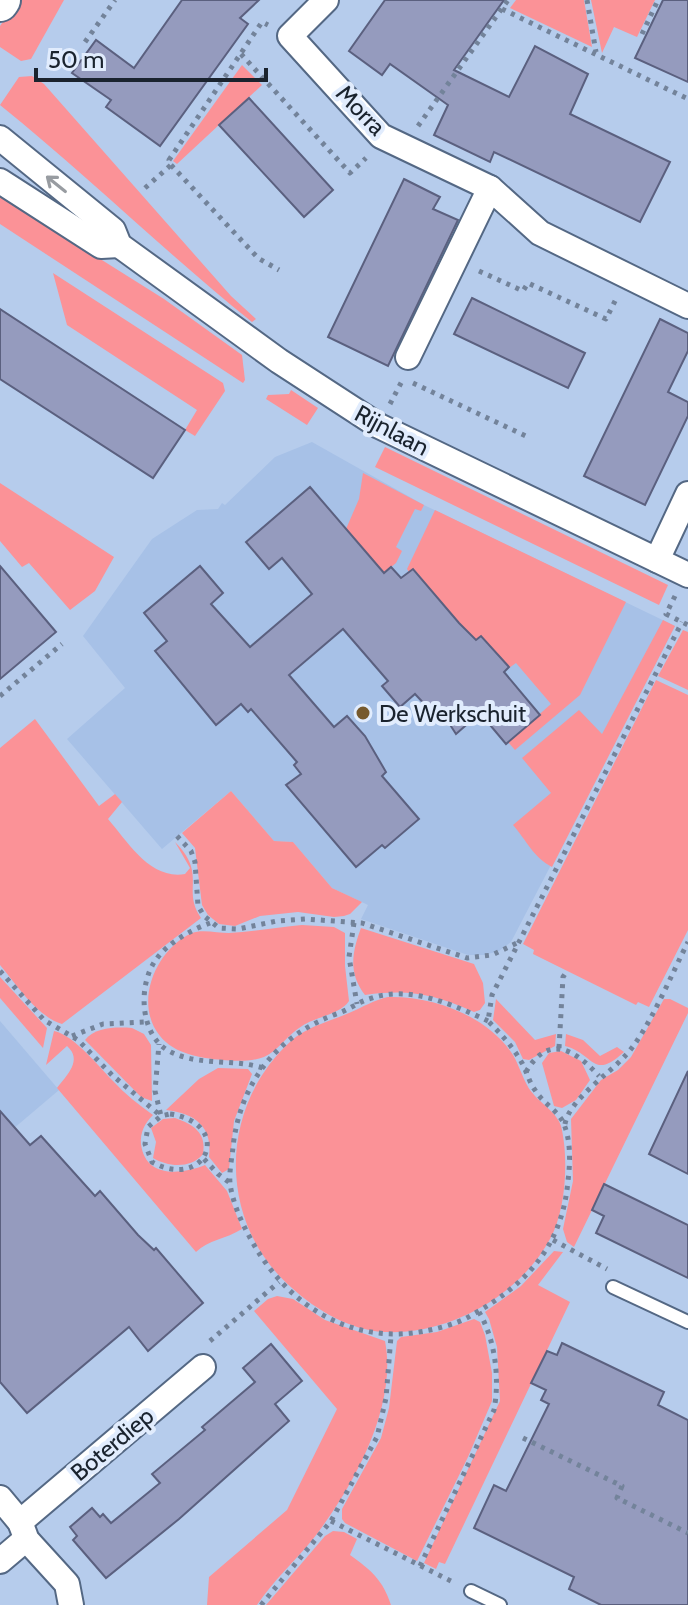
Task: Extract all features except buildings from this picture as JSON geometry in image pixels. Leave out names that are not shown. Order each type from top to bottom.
[{"type":"street","points":[[290,36],[326,0]]},
{"type":"street","name":"Morra","points":[[290,36],[381,136],[490,188],[540,233],[688,306]]},
{"type":"street","name":"Rijnlaan","points":[[0,138],[113,230],[119,245],[279,361],[379,426],[687,575]]},
{"type":"street","name":"Rijnlaan","points":[[0,181],[101,246],[119,245]]},
{"type":"street","points":[[406,367],[490,188]]},
{"type":"street","points":[[657,560],[688,494]]},
{"type":"street","name":"Boterdiep","points":[[0,1561],[23,1530],[203,1367]]},
{"type":"street","points":[[0,1498],[67,1584],[71,1605]]},
{"type":"lane","points":[[613,1287],[688,1322]]},
{"type":"lane","points":[[471,1591],[500,1605]]},
{"type":"path","points":[[85,42],[115,0]]},
{"type":"path","points":[[403,146],[508,0]]},
{"type":"path","points":[[587,0],[596,53]]},
{"type":"path","points":[[642,34],[658,0]]},
{"type":"path","points":[[502,9],[688,99]]},
{"type":"path","points":[[279,270],[258,258],[169,160],[262,22],[290,36]]},
{"type":"path","points":[[145,188],[171,165]]},
{"type":"path","points":[[455,260],[523,291],[528,283],[606,319],[627,276]]},
{"type":"path","points":[[379,426],[406,367],[528,437]]},
{"type":"path","points":[[488,1021],[492,995],[685,624],[666,614],[687,575]]},
{"type":"path","points":[[0,696],[62,644]]},
{"type":"path","points":[[177,836],[191,851],[195,862],[198,906],[210,923],[219,928],[229,930],[305,919],[362,923],[467,958],[492,955],[520,942]]},
{"type":"path","points":[[210,923],[193,929],[155,962],[147,980],[146,1022],[151,1034],[169,1051],[199,1061],[263,1068]]},
{"type":"path","points":[[354,923],[349,957],[357,1004]]},
{"type":"path","points":[[565,1125],[535,1091],[511,1046],[488,1021],[439,1001],[405,994],[385,995],[302,1028],[284,1043],[263,1068],[240,1111],[230,1183],[243,1224],[265,1264],[279,1282],[333,1320],[370,1333],[391,1336],[440,1328],[479,1312],[528,1275],[553,1240],[566,1203],[569,1173],[565,1125],[570,1111],[599,1076],[617,1064],[635,1043],[688,942]]},
{"type":"path","points":[[0,971],[44,1020],[72,1036],[161,1116],[181,1116],[199,1125],[207,1142],[204,1159],[192,1166],[172,1169],[152,1162],[147,1153],[145,1135],[148,1127],[161,1116]]},
{"type":"path","points":[[559,1048],[563,977],[567,971]]},
{"type":"path","points":[[72,1036],[88,1027],[103,1024],[146,1022]]},
{"type":"path","points":[[159,1044],[155,1091],[161,1116]]},
{"type":"path","points":[[526,1072],[542,1055],[559,1048],[578,1054],[599,1076]]},
{"type":"path","points":[[204,1159],[230,1183]]},
{"type":"path","points":[[553,1240],[611,1271],[613,1287]]},
{"type":"path","points":[[203,1367],[200,1350],[279,1282]]},
{"type":"path","points":[[420,1566],[494,1410],[497,1395],[494,1355],[479,1312]]},
{"type":"path","points":[[261,1605],[331,1521],[377,1437],[386,1398],[391,1336]]},
{"type":"path","points":[[523,1438],[622,1486],[617,1498],[688,1533]]},
{"type":"path","points":[[331,1521],[471,1591]]},
{"type":"shaded area","points":[[18,0],[64,0],[31,59],[21,61],[0,47],[0,26]]},
{"type":"shaded area","points":[[516,0],[584,0],[592,47],[510,8]]},
{"type":"shaded area","points":[[591,0],[655,0],[637,37],[614,27],[602,53]]},
{"type":"shaded area","points":[[242,65],[262,85],[177,164],[173,161]]},
{"type":"shaded area","points":[[32,76],[44,84],[231,296],[256,319],[252,322],[220,296],[0,105],[19,77]]},
{"type":"shaded area","points":[[0,196],[164,299],[242,355],[243,383],[0,224]]},
{"type":"shaded area","points":[[53,273],[223,383],[225,391],[195,436],[185,430],[197,410],[67,325]]},
{"type":"shaded area","points":[[291,390],[318,408],[307,425],[266,399],[268,395],[289,394]]},
{"type":"shaded area","name":"De Werkschuit","points":[[312,442],[424,505],[675,626],[511,942],[499,951],[468,955],[361,919],[368,905],[332,888],[293,842],[274,841],[231,791],[162,849],[67,739],[125,688],[83,636],[152,539],[197,510],[218,509],[222,503],[225,505],[275,457]]},
{"type":"shaded area","points":[[385,447],[668,585],[659,605],[375,467]]},
{"type":"shaded area","points":[[363,473],[424,505],[421,511],[415,509],[396,547],[402,551],[396,563],[383,574],[346,529],[359,499]]},
{"type":"shaded area","points":[[0,483],[114,557],[95,591],[70,610],[29,563],[22,567],[0,541]]},
{"type":"shaded area","points":[[435,510],[626,602],[580,695],[515,750],[508,742],[551,704],[516,663],[509,668],[480,637],[474,641],[414,569],[409,572],[407,569]]},
{"type":"shaded area","points":[[663,620],[675,626],[552,867],[535,854],[513,825],[551,793],[522,758],[579,710],[602,734]]},
{"type":"shaded area","points":[[683,630],[688,632],[688,690],[658,676]]},
{"type":"shaded area","points":[[656,680],[688,695],[688,930],[649,1007],[638,1002],[636,1005],[533,954],[534,950],[523,944]]},
{"type":"shaded area","points":[[35,719],[99,806],[115,794],[122,802],[108,819],[141,857],[161,871],[185,874],[190,868],[175,842],[190,864],[193,899],[201,918],[62,1024],[35,1007],[0,965],[0,748]]},
{"type":"shaded area","points":[[231,791],[274,841],[293,842],[332,888],[362,902],[344,916],[298,912],[260,916],[235,926],[219,924],[208,915],[202,905],[195,848],[182,833]]},
{"type":"shaded area","points":[[302,925],[334,927],[345,933],[349,1001],[345,1005],[302,1026],[269,1054],[254,1060],[197,1056],[180,1051],[160,1036],[152,1023],[149,1008],[152,978],[168,951],[179,941],[196,932],[229,933]]},
{"type":"shaded area","points":[[361,928],[474,964],[483,983],[485,1003],[474,1012],[421,994],[365,995],[356,979],[353,962]]},
{"type":"shaded area","points":[[0,977],[47,1028],[43,1048],[0,998]]},
{"type":"shaded area","points":[[388,997],[423,1000],[457,1010],[500,1039],[513,1056],[531,1091],[558,1120],[565,1168],[563,1199],[555,1227],[537,1259],[520,1278],[480,1308],[457,1319],[433,1327],[384,1332],[346,1323],[323,1311],[292,1288],[267,1261],[250,1231],[239,1199],[236,1165],[239,1132],[249,1099],[266,1069],[290,1042],[311,1028]]},
{"type":"shaded area","points":[[496,999],[535,1040],[556,1034],[555,1046],[529,1060],[523,1059],[515,1042],[493,1020]]},
{"type":"shaded area","points":[[664,999],[688,1008],[688,1013],[574,1247],[567,1242],[563,1229],[573,1181],[571,1119],[601,1080],[618,1070],[631,1057]]},
{"type":"shaded area","points":[[0,1021],[59,1090],[0,1140]]},
{"type":"shaded area","points":[[132,1028],[144,1034],[151,1045],[152,1101],[141,1097],[85,1040],[100,1030]]},
{"type":"shaded area","points":[[54,1031],[78,1045],[122,1090],[153,1115],[144,1128],[141,1140],[149,1163],[175,1172],[205,1165],[227,1191],[242,1229],[196,1252],[57,1088],[69,1073],[74,1057],[67,1046],[46,1065]]},
{"type":"shaded area","points":[[566,1034],[583,1040],[600,1056],[617,1047],[624,1052],[614,1060],[599,1065],[565,1046]]},
{"type":"shaded area","points":[[561,1051],[581,1061],[590,1080],[576,1100],[562,1108],[554,1106],[542,1063],[549,1053]]},
{"type":"shaded area","points":[[218,1068],[248,1069],[252,1074],[234,1121],[229,1169],[222,1173],[209,1157],[208,1137],[200,1123],[186,1114],[166,1110],[199,1079]]},
{"type":"shaded area","points":[[175,1118],[193,1126],[203,1140],[203,1154],[186,1164],[172,1165],[153,1158],[156,1142],[151,1128],[163,1119]]},
{"type":"shaded area","points":[[554,1251],[563,1252],[538,1285],[570,1302],[445,1564],[439,1562],[436,1569],[424,1563],[500,1401],[497,1347],[485,1312],[521,1286]]},
{"type":"shaded area","points":[[277,1296],[293,1299],[325,1320],[385,1341],[385,1393],[356,1472],[313,1539],[257,1605],[207,1605],[209,1577],[287,1510],[337,1409],[254,1311],[268,1299]]},
{"type":"shaded area","points":[[474,1319],[480,1322],[485,1335],[492,1373],[492,1401],[417,1561],[345,1523],[342,1509],[381,1438],[389,1408],[397,1341],[401,1337],[437,1332]]},
{"type":"shaded area","points":[[333,1531],[344,1532],[357,1539],[350,1555],[375,1576],[391,1605],[266,1605],[325,1536]]},
{"type":"place","name":"De Werkschuit","points":[[363,713]]}]
